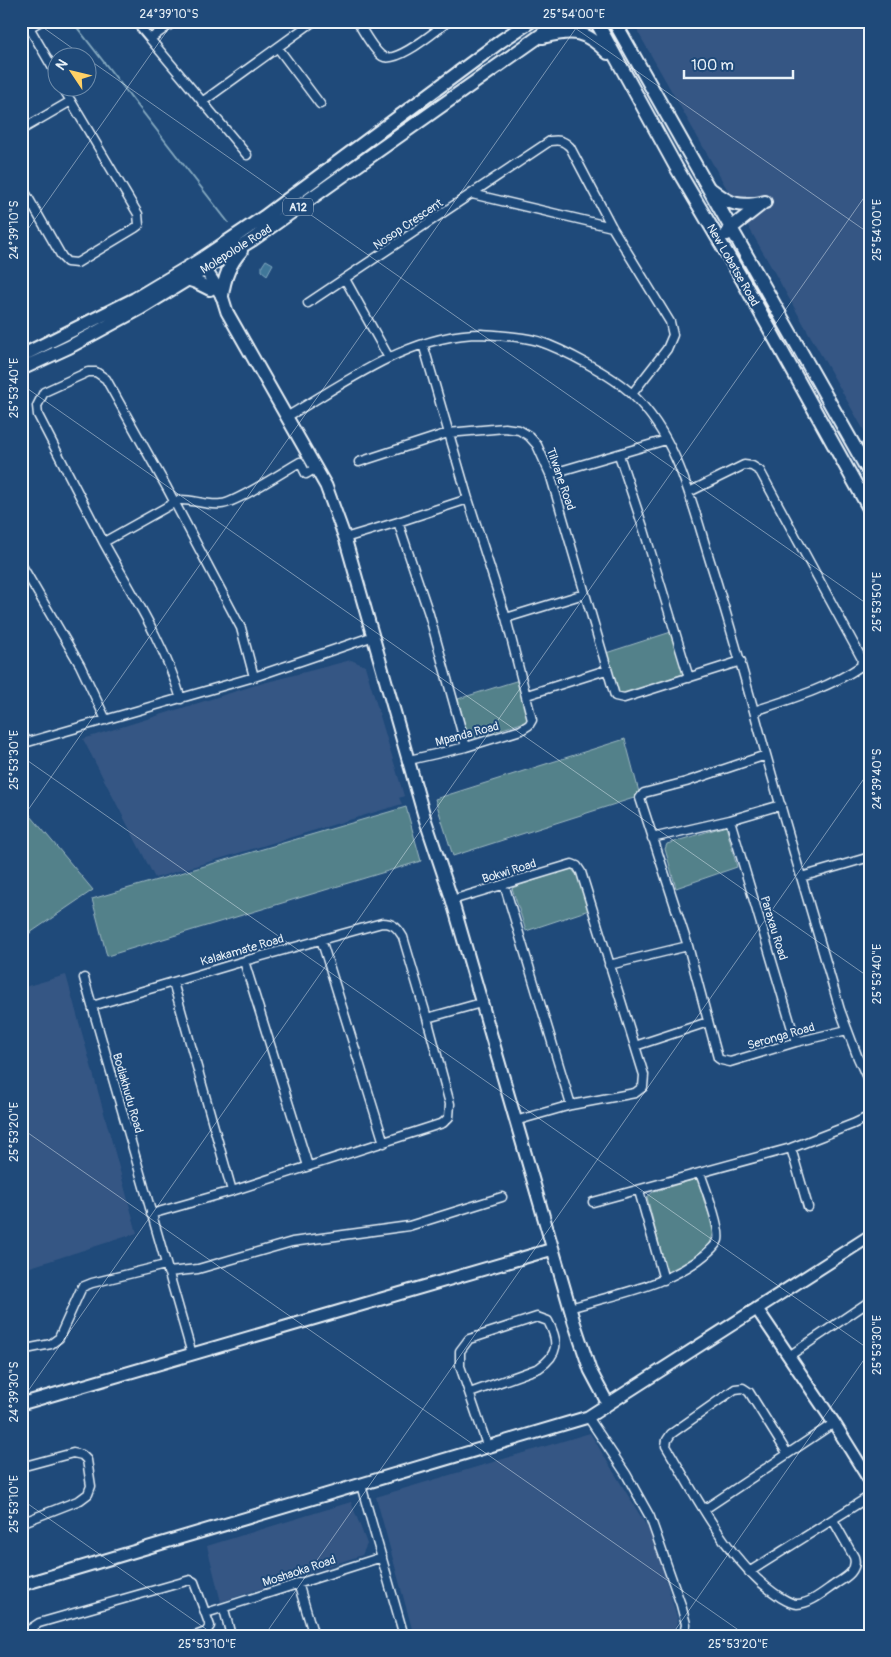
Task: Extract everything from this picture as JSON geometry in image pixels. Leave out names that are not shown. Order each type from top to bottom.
[{"type":"main road","name":"Molepolole Road","points":[[21,356],[252,240],[561,21]]},
{"type":"main road","name":"New Lobatse Road","points":[[596,21],[870,510]]},
{"type":"main road","name":"New Lobatse Road","points":[[614,21],[870,474]]},
{"type":"main road","points":[[626,21],[631,50]]},
{"type":"main road","name":"Molepolole Road","points":[[21,369],[70,347],[187,280],[200,266],[264,217],[528,23]]},
{"type":"main road","points":[[535,39],[573,31],[585,34],[596,41],[618,63]]},
{"type":"main road","points":[[706,185],[734,205],[754,205],[765,202],[731,228],[722,247]]},
{"type":"main road","points":[[222,296],[227,271],[252,240]]},
{"type":"main road","points":[[187,280],[210,289]]},
{"type":"street","points":[[21,32],[41,21]]},
{"type":"street","points":[[135,21],[247,155]]},
{"type":"street","points":[[150,39],[175,21]]},
{"type":"street","points":[[202,102],[314,21]]},
{"type":"street","points":[[357,21],[376,51],[383,57],[389,58],[401,55],[449,21]]},
{"type":"street","points":[[29,27],[48,60]]},
{"type":"street","points":[[278,48],[320,104]]},
{"type":"street","points":[[21,185],[62,257],[67,262],[77,263],[139,225],[138,214],[69,98]]},
{"type":"street","points":[[21,130],[71,101]]},
{"type":"street","name":"Nosop Crescent","points":[[308,303],[550,141],[559,140],[566,142],[570,147],[612,227]]},
{"type":"street","points":[[472,194],[612,227],[670,322],[673,335],[667,349],[632,394]]},
{"type":"street","points":[[200,266],[210,289],[221,307],[227,312]]},
{"type":"street","points":[[200,266],[222,296],[227,312],[316,468],[333,502],[346,538],[425,819],[452,900],[570,1308],[590,1370],[608,1404]]},
{"type":"street","points":[[345,279],[389,358]]},
{"type":"street","points":[[288,416],[389,358],[423,344],[448,338],[480,334],[537,341],[592,366],[632,394],[666,440],[676,458],[689,492],[741,661],[801,877],[847,1030],[868,1079]]},
{"type":"street","points":[[423,344],[448,434],[506,618],[527,695],[606,670]]},
{"type":"street","points":[[181,698],[168,662],[135,596],[104,542],[38,416],[37,406],[39,398],[44,392],[88,372],[96,372],[106,379],[174,501],[241,628],[254,677]]},
{"type":"street","name":"Tilwane Road","points":[[359,462],[448,434],[505,428],[519,430],[529,436],[537,444],[550,474],[612,692],[615,696],[624,698],[689,678]]},
{"type":"street","points":[[550,474],[666,440]]},
{"type":"street","points":[[619,455],[689,678],[741,661]]},
{"type":"street","points":[[104,542],[174,501],[190,499],[208,504],[228,503],[300,462],[306,474],[316,468]]},
{"type":"street","points":[[689,492],[744,465],[752,466],[760,471],[862,659],[861,666],[846,677],[814,691],[754,711]]},
{"type":"street","points":[[346,538],[468,499]]},
{"type":"street","points":[[398,522],[429,614],[466,748]]},
{"type":"street","points":[[21,564],[80,665],[106,720]]},
{"type":"street","points":[[506,618],[584,594]]},
{"type":"street","points":[[21,732],[24,743],[254,677],[374,636]]},
{"type":"street","name":"Mpanda Road","points":[[409,760],[466,748],[521,730],[532,720],[527,695]]},
{"type":"street","points":[[634,1046],[708,1022],[688,946],[640,798],[642,794],[686,782],[766,755]]},
{"type":"street","points":[[652,838],[781,806]]},
{"type":"street","name":"Paraxau Road","points":[[730,820],[796,1042]]},
{"type":"street","points":[[801,877],[870,857]]},
{"type":"street","name":"Bokwi Road","points":[[452,900],[572,864],[578,866],[609,966]]},
{"type":"street","points":[[504,884],[571,1106]]},
{"type":"street","name":"Kalakamate Road","points":[[92,1006],[321,939],[382,923],[391,923],[398,927],[403,937],[427,1018]]},
{"type":"street","points":[[321,939],[384,1143]]},
{"type":"street","points":[[515,1121],[640,1090],[644,1082],[644,1075],[609,966],[688,946]]},
{"type":"street","points":[[244,961],[308,1166]]},
{"type":"street","name":"Bodiakhudu Road","points":[[84,978],[192,1354]]},
{"type":"street","points":[[173,982],[232,1191]]},
{"type":"street","points":[[151,1214],[232,1191],[444,1123],[449,1117],[450,1104],[427,1018],[481,1003]]},
{"type":"street","name":"Seronga Road","points":[[708,1022],[717,1054],[721,1060],[730,1062],[796,1042],[847,1030]]},
{"type":"street","points":[[593,1202],[791,1148],[870,1116]]},
{"type":"street","points":[[791,1148],[808,1207]]},
{"type":"street","points":[[570,1308],[664,1280],[693,1264],[715,1246],[718,1239],[718,1229],[700,1173]]},
{"type":"street","points":[[639,1191],[664,1280]]},
{"type":"street","points":[[21,1350],[51,1344],[59,1338],[82,1287],[92,1283],[166,1268],[198,1269],[292,1242],[409,1226],[502,1198]]},
{"type":"street","points":[[21,1585],[588,1417],[870,1236]]},
{"type":"street","points":[[21,1404],[553,1249]]},
{"type":"street","points":[[789,1356],[870,1301]]},
{"type":"street","points":[[757,1308],[834,1423],[870,1481]]},
{"type":"street","points":[[470,1393],[539,1368],[546,1363],[553,1355],[556,1346],[548,1321],[537,1317],[469,1339],[460,1352],[459,1359],[470,1393],[488,1448]]},
{"type":"street","points":[[787,1453],[749,1392],[742,1388],[735,1388],[671,1434],[666,1446],[722,1537],[749,1572],[772,1592],[787,1601],[797,1604],[809,1601],[847,1576],[854,1569],[856,1562],[854,1557],[832,1520]]},
{"type":"street","points":[[588,1417],[626,1474],[654,1524],[681,1605],[686,1624],[684,1636]]},
{"type":"street","points":[[705,1509],[834,1423]]},
{"type":"street","points":[[21,1467],[73,1453],[82,1455],[87,1460],[91,1486],[88,1494],[80,1500],[21,1522]]},
{"type":"street","points":[[361,1485],[404,1636]]},
{"type":"street","points":[[749,1572],[870,1496]]},
{"type":"street","name":"Moshaoka Road","points":[[206,1613],[382,1557]]},
{"type":"street","points":[[26,1636],[30,1629],[38,1623],[187,1580],[194,1582],[210,1626],[209,1630],[195,1636]]},
{"type":"street","points":[[298,1583],[314,1636]]},
{"type":"street","points":[[224,1608],[231,1636]]},
{"type":"shaded area","points":[[638,21],[870,21],[870,441],[638,32]]},
{"type":"shaded area","points":[[266,260],[273,264],[267,275],[262,271],[262,266]]},
{"type":"shaded area","points":[[351,660],[365,666],[404,796],[399,798],[402,804],[155,878],[83,739],[256,685]]},
{"type":"shaded area","points":[[66,975],[137,1233],[21,1270],[21,988]]},
{"type":"shaded area","points":[[590,1433],[652,1535],[677,1617],[676,1636],[414,1636],[376,1497]]},
{"type":"shaded area","points":[[351,1502],[367,1544],[362,1555],[221,1602],[207,1546]]},
{"type":"green space","points":[[671,632],[686,673],[622,695],[617,693],[606,653]]},
{"type":"green space","points":[[519,680],[531,717],[528,721],[470,739],[467,735],[458,699]]},
{"type":"green space","points":[[625,739],[640,796],[453,856],[435,799]]},
{"type":"green space","points":[[21,804],[93,890],[27,935],[21,928]]},
{"type":"green space","points":[[406,807],[421,861],[107,956],[92,899]]},
{"type":"green space","points":[[726,826],[737,867],[676,888],[665,849],[667,844]]},
{"type":"green space","points":[[571,868],[578,877],[589,910],[526,931],[512,888]]},
{"type":"green space","points":[[698,1178],[704,1201],[715,1229],[709,1246],[689,1264],[666,1272],[647,1197],[653,1192]]},
{"type":"waterway","points":[[72,21],[228,222]]}]
